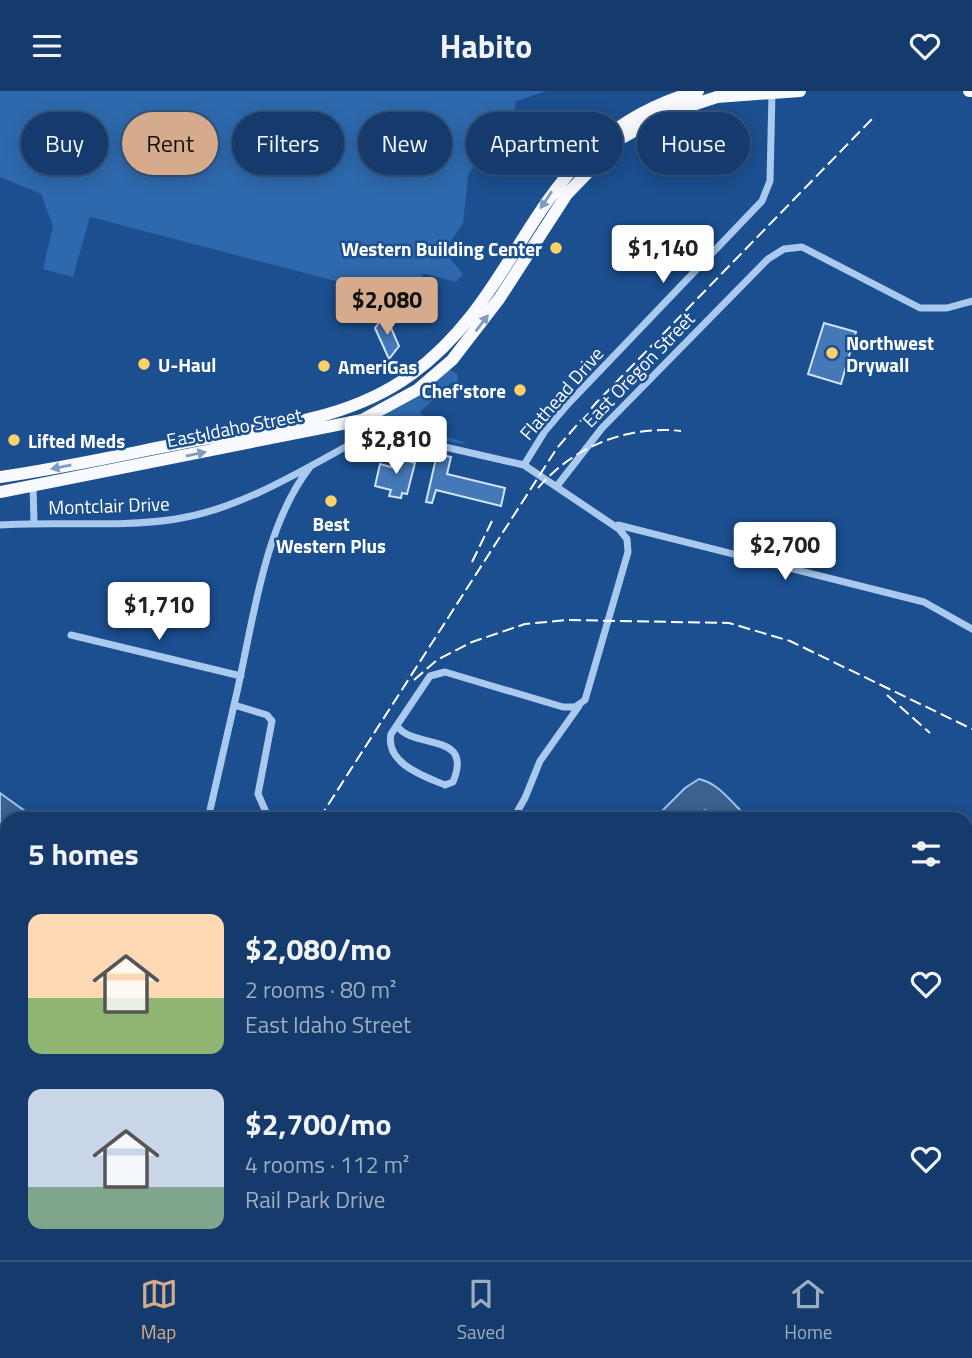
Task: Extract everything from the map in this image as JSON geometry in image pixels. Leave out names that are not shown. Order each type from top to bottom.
[{"type":"highway","name":"East Idaho Street","points":[[0,492],[33,480],[168,446],[321,417],[357,405],[399,383],[426,363],[462,326],[548,197],[580,159],[631,119],[660,104],[698,91]]},
{"type":"highway","name":"East Idaho Street","points":[[0,477],[33,480],[75,478],[362,420],[416,390],[452,359],[499,299],[567,194],[621,139],[665,114],[708,100],[800,91]]},
{"type":"highway","points":[[75,478],[92,468],[155,453],[168,446]]},
{"type":"highway","points":[[0,483],[27,477],[33,480]]},
{"type":"street","name":"Flathead Drive","points":[[516,812],[540,761],[584,700],[628,552],[627,539],[608,521],[578,504],[558,486],[524,465],[545,431],[568,404],[762,201],[770,180],[772,92]]},
{"type":"street","name":"East Oregon Street","points":[[558,486],[602,428],[768,259],[784,249],[793,247],[811,250],[838,268],[920,308],[947,308],[972,301]]},
{"type":"street","points":[[362,420],[375,431],[524,465]]},
{"type":"street","name":"Montclair Drive","points":[[0,525],[177,519],[216,509],[375,431]]},
{"type":"street","points":[[210,812],[271,547],[293,496],[316,462]]},
{"type":"street","name":"Montclair Drive","points":[[33,480],[34,523]]},
{"type":"street","points":[[608,521],[633,530],[924,602],[972,629]]},
{"type":"street","points":[[71,635],[241,676]]},
{"type":"street","points":[[397,726],[405,735],[448,747],[458,763],[453,782],[446,785],[393,755],[389,744],[397,726],[430,676],[445,672],[563,707],[575,707],[584,700]]},
{"type":"street","points":[[234,705],[267,715],[272,721],[258,794],[267,812]]},
{"type":"shaded area","points":[[0,91],[547,91],[516,101],[514,112],[466,112],[466,175],[469,175],[463,223],[444,252],[463,274],[456,282],[423,273],[415,305],[411,308],[365,294],[347,284],[90,217],[73,277],[43,269],[53,226],[41,194],[0,177]]},
{"type":"shaded area","points":[[449,369],[458,375],[457,386],[452,382],[420,412],[423,416],[420,430],[464,442],[463,444],[393,430],[378,423],[377,418]]},
{"type":"shaded area","points":[[699,779],[711,784],[727,796],[741,812],[661,812],[685,788]]},
{"type":"shaded area","points":[[0,793],[26,812],[0,812]]},
{"type":"building","points":[[385,314],[399,346],[389,359],[375,328]]},
{"type":"building","name":"Northwest Drywall","points":[[824,323],[856,332],[841,384],[808,374]]},
{"type":"building","points":[[398,452],[407,454],[405,460],[415,463],[407,494],[402,493],[401,498],[389,496],[391,490],[375,486],[380,464],[391,467]]},
{"type":"building","points":[[437,454],[451,457],[447,474],[505,488],[501,506],[436,490],[432,503],[426,502]]},
{"type":"railway","points":[[323,812],[557,448],[596,403],[874,117]]},
{"type":"railway","points":[[538,488],[568,461],[602,442],[641,432],[681,431]]},
{"type":"railway","points":[[472,562],[492,521]]},
{"type":"railway","points":[[414,680],[437,660],[472,642],[525,624],[567,620],[729,623],[790,641],[972,729]]},
{"type":"railway","points":[[887,695],[930,733]]},
{"type":"place","name":"Western Building Center","points":[[556,248]]},
{"type":"place","name":"Northwest Drywall","points":[[832,353]]},
{"type":"place","name":"U-Haul","points":[[144,364]]},
{"type":"place","name":"AmeriGas","points":[[324,366]]},
{"type":"place","name":"Chef'store","points":[[520,390]]},
{"type":"place","name":"Lifted Meds","points":[[14,440]]},
{"type":"place","name":"Best Western Plus","points":[[331,501]]}]
